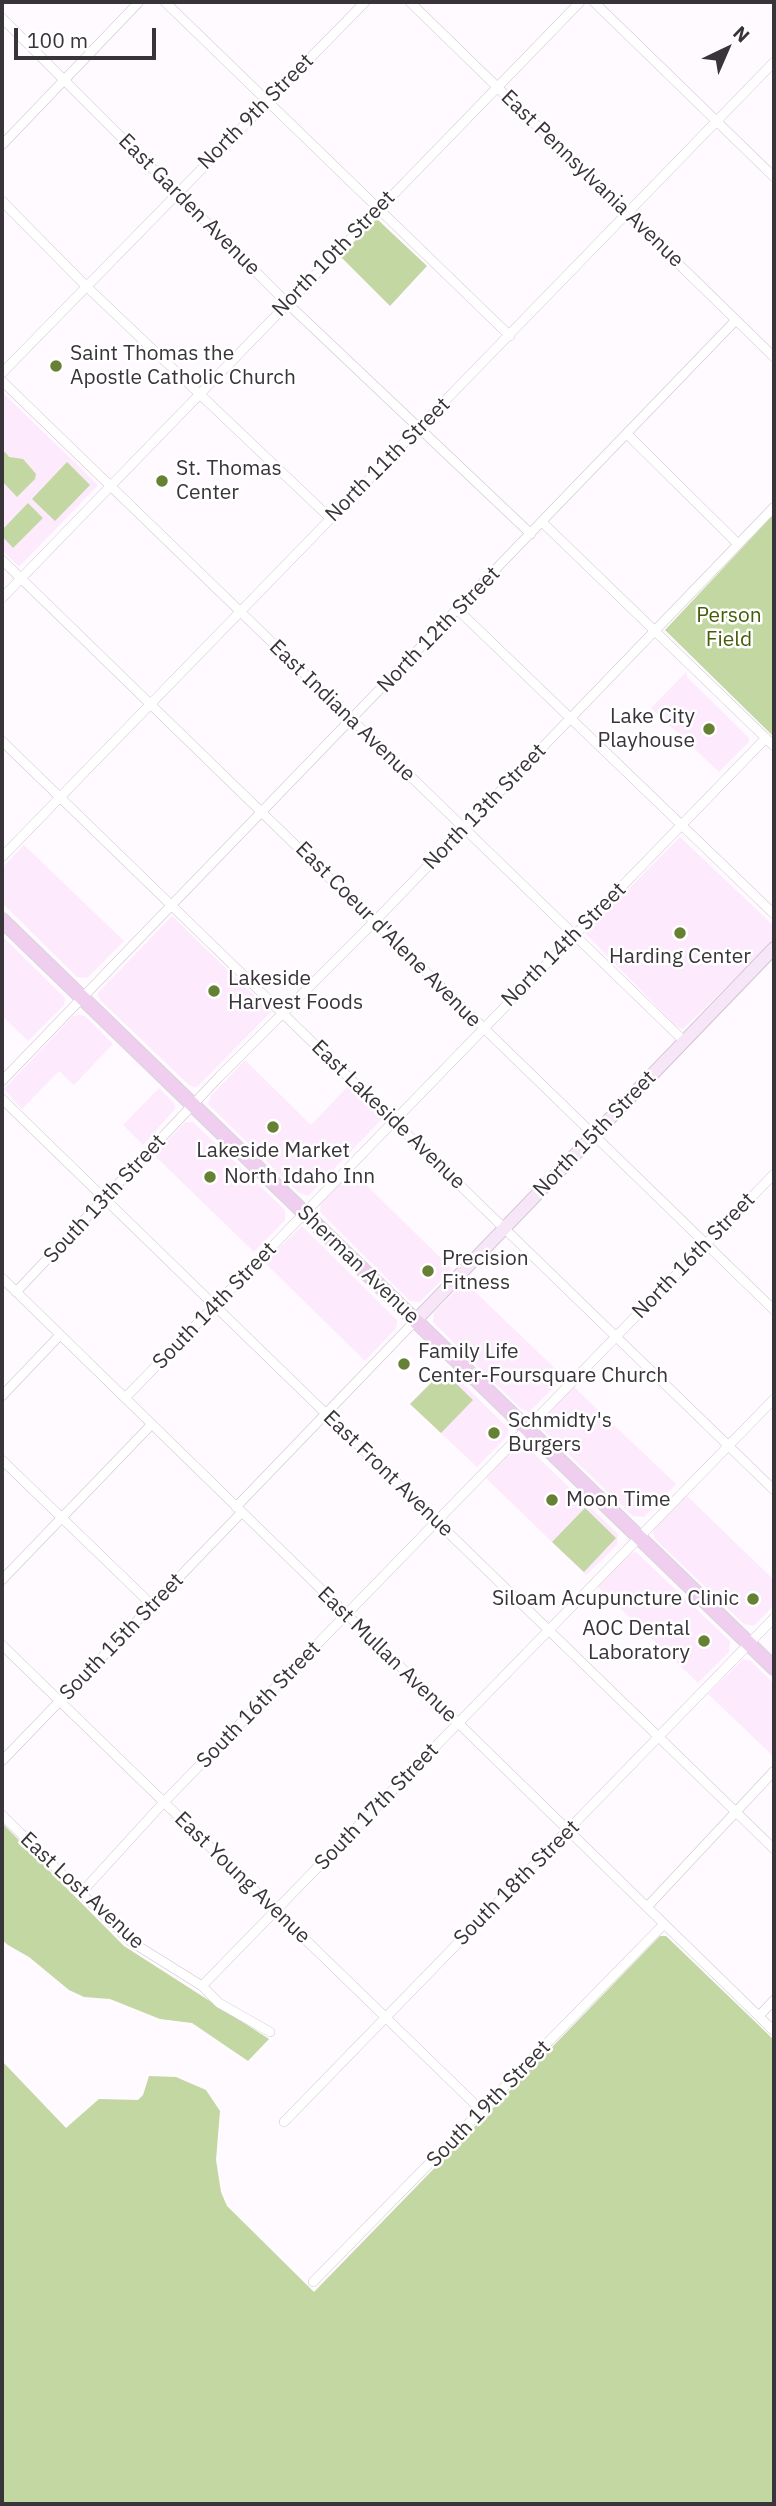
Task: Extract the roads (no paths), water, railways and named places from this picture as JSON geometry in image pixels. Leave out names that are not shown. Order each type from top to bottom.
[{"type":"main road","name":"Sherman Avenue","points":[[2,920],[774,1668]]},
{"type":"main road","name":"North 15th Street","points":[[416,1320],[774,948]]},
{"type":"street","points":[[2,145],[139,2]]},
{"type":"street","points":[[165,2],[510,336]]},
{"type":"street","name":"North 9th Street","points":[[2,373],[365,2]]},
{"type":"street","name":"East Pennsylvania Avenue","points":[[410,2],[774,357]]},
{"type":"street","name":"North 10th Street","points":[[2,598],[580,2]]},
{"type":"street","points":[[594,2],[774,177]]},
{"type":"street","name":"East Garden Avenue","points":[[2,18],[287,303],[531,534]]},
{"type":"street","name":"North 11th Street","points":[[2,857],[774,62]]},
{"type":"street","points":[[2,201],[86,286],[330,518]]},
{"type":"street","name":"North 12th Street","points":[[2,1081],[736,320]]},
{"type":"street","name":"East Indiana Avenue","points":[[2,381],[684,1041]]},
{"type":"street","points":[[627,433],[738,544]]},
{"type":"street","name":"North 13th Street","points":[[192,1105],[374,922],[774,507]]},
{"type":"street","points":[[542,522],[774,746]]},
{"type":"street","name":"East Coeur d'Alene Avenue","points":[[2,560],[774,1310]]},
{"type":"street","points":[[458,610],[774,914]]},
{"type":"street","name":"North 14th Street","points":[[303,1213],[766,738]]},
{"type":"street","name":"East Lakeside Avenue","points":[[2,740],[774,1490]]},
{"type":"street","name":"East Front Avenue","points":[[2,1099],[774,1849]]},
{"type":"street","name":"South 13th Street","points":[[16,1292],[192,1105]]},
{"type":"street","name":"North 16th Street","points":[[526,1429],[774,1174]]},
{"type":"street","name":"South 14th Street","points":[[125,1398],[303,1213]]},
{"type":"street","name":"East Mullan Avenue","points":[[2,1278],[774,2031]]},
{"type":"street","name":"South 15th Street","points":[[2,1761],[152,1605],[326,1414],[416,1320]]},
{"type":"street","points":[[2,1396],[61,1335]]},
{"type":"street","name":"South 17th Street","points":[[202,1986],[774,1399]]},
{"type":"street","points":[[2,1580],[152,1424]]},
{"type":"street","name":"South 16th Street","points":[[81,1893],[164,1802],[526,1429]]},
{"type":"street","points":[[2,1460],[152,1605]]},
{"type":"street","name":"South 18th Street","points":[[284,2122],[774,1618]]},
{"type":"street","name":"East Young Avenue","points":[[2,1645],[482,2111]]},
{"type":"street","points":[[647,1907],[774,1771]]},
{"type":"street","name":"East Lost Avenue","points":[[2,1815],[130,1941],[202,1986],[219,2003],[270,2032]]},
{"type":"street","name":"South 19th Street","points":[[313,2282],[664,1924]]},
{"type":"street","points":[[759,2016],[774,2000]]},
{"type":"place","name":"Saint Thomas the Apostle Catholic Church","points":[[56,366]]},
{"type":"place","name":"St. Thomas Center","points":[[162,481]]},
{"type":"place","name":"Lake City Playhouse","points":[[709,729]]},
{"type":"place","name":"Harding Center","points":[[680,933]]},
{"type":"place","name":"Lakeside Harvest Foods","points":[[214,991]]},
{"type":"place","name":"Lakeside Market","points":[[273,1127]]},
{"type":"place","name":"North Idaho Inn","points":[[210,1177]]},
{"type":"place","name":"Precision Fitness","points":[[428,1271]]},
{"type":"place","name":"Family Life Center-Foursquare Church","points":[[404,1364]]},
{"type":"place","name":"Schmidty's Burgers","points":[[494,1433]]},
{"type":"place","name":"Moon Time","points":[[552,1500]]},
{"type":"place","name":"Siloam Acupuncture Clinic","points":[[753,1599]]},
{"type":"place","name":"AOC Dental Laboratory","points":[[704,1641]]},
{"type":"park label","name":"Person Field","points":[[729,628]]}]
